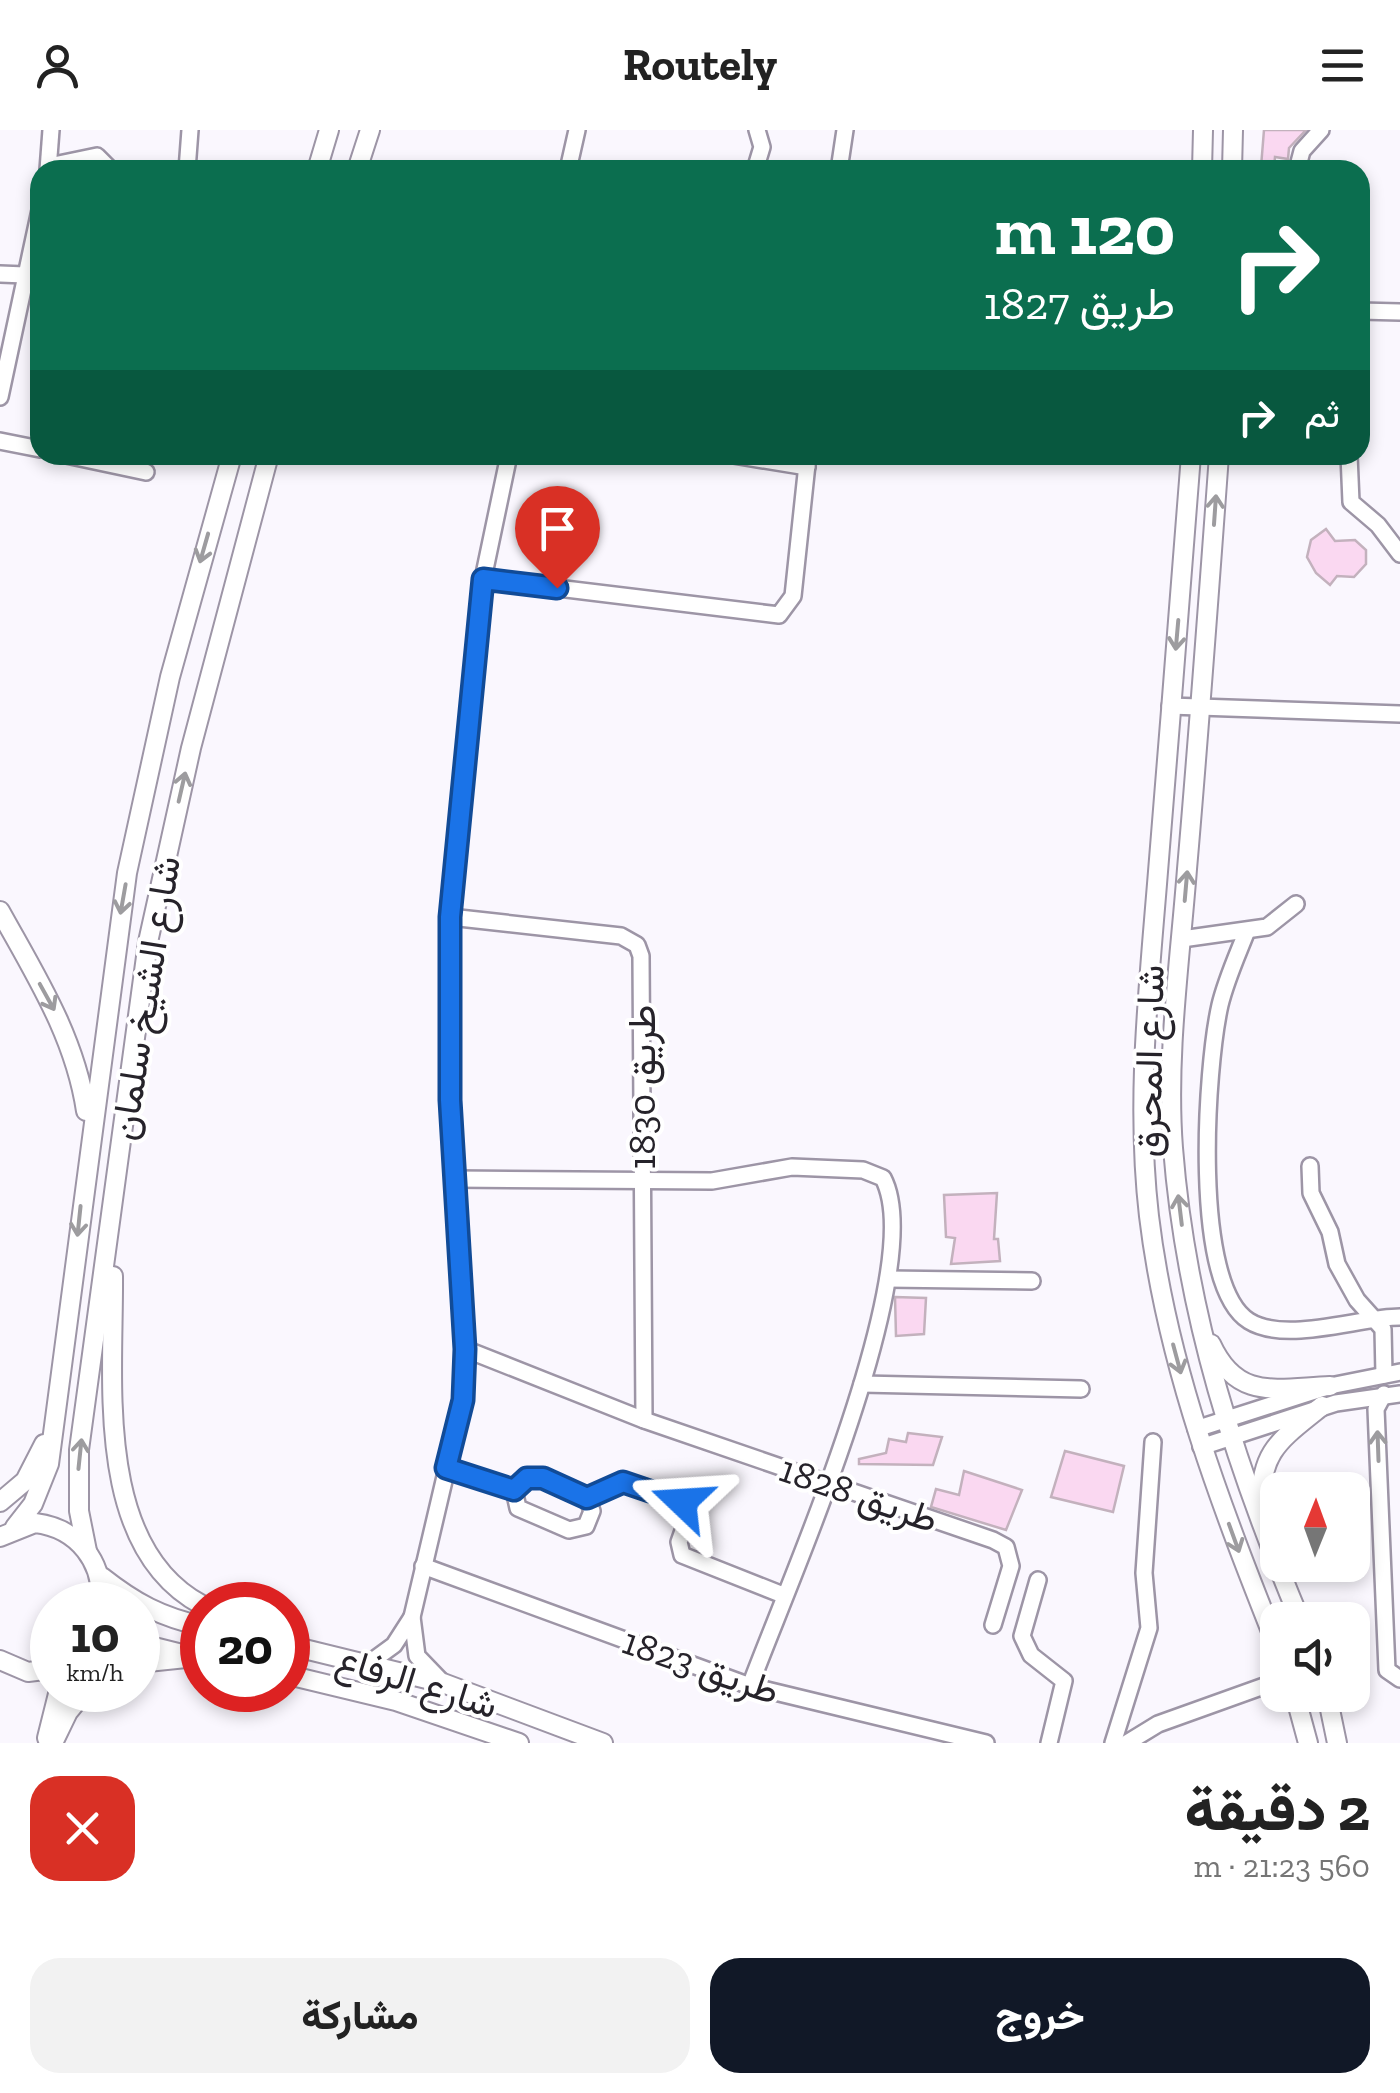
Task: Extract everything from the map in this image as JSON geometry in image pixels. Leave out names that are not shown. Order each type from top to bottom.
[{"type":"main road","points":[[320,160],[329,130]]},
{"type":"main road","points":[[360,160],[370,130]]},
{"type":"main road","points":[[1202,160],[1204,130]]},
{"type":"main road","points":[[1232,160],[1233,130]]},
{"type":"main road","name":"شارع الشيخ سلمان","points":[[5,1531],[45,1478],[61,1386],[116,939],[147,774],[186,612],[229,465]]},
{"type":"main road","name":"شارع الشيخ سلمان","points":[[87,1551],[78,1470],[148,942],[220,635],[266,465]]},
{"type":"main road","name":"شارع المحرق","points":[[1189,465],[1146,1024],[1144,1142],[1160,1288],[1198,1438],[1260,1602]]},
{"type":"main road","name":"شارع المحرق","points":[[1218,465],[1174,1024],[1173,1145],[1194,1306],[1226,1428],[1260,1523]]},
{"type":"main road","points":[[0,911],[72,1047],[89,1136]]},
{"type":"main road","points":[[112,1214],[115,1456],[122,1490],[148,1552],[180,1590]]},
{"type":"main road","points":[[1194,1306],[1221,1364],[1236,1380],[1260,1388],[1330,1386]]},
{"type":"main road","points":[[0,1502],[25,1482],[39,1458],[61,1386]]},
{"type":"main road","points":[[1263,1472],[1263,1464],[1282,1439],[1322,1406]]},
{"type":"main road","points":[[5,1531],[45,1524],[87,1551],[102,1577],[138,1605],[180,1621]]},
{"type":"main road","points":[[102,1577],[102,1582]]},
{"type":"main road","name":"شارع الرفاع","points":[[310,1650],[443,1683],[602,1743]]},
{"type":"main road","points":[[0,1660],[30,1672]]},
{"type":"main road","name":"شارع الرفاع","points":[[310,1680],[396,1702],[519,1743]]},
{"type":"main road","points":[[49,1743],[55,1712]]},
{"type":"main road","points":[[49,1743],[68,1712]]},
{"type":"main road","points":[[1300,1712],[1308,1743]]},
{"type":"main road","points":[[1331,1712],[1337,1743]]},
{"type":"street","points":[[49,160],[51,130]]},
{"type":"street","points":[[187,160],[190,130]]},
{"type":"street","points":[[570,160],[578,130]]},
{"type":"street","points":[[757,130],[762,148],[758,160]]},
{"type":"street","points":[[841,160],[846,130]]},
{"type":"street","points":[[1300,160],[1322,130]]},
{"type":"street","points":[[0,274],[30,267]]},
{"type":"street","points":[[0,397],[30,271]]},
{"type":"street","points":[[1370,311],[1400,312]]},
{"type":"street","points":[[0,441],[30,448]]},
{"type":"street","points":[[127,465],[146,472]]},
{"type":"street","points":[[368,1664],[394,1645],[412,1617],[463,1400],[465,1349],[455,1179],[450,917],[483,579],[506,465]]},
{"type":"street","points":[[483,579],[779,616],[793,596],[807,465]]},
{"type":"street","points":[[1349,465],[1351,502],[1378,525],[1400,554]]},
{"type":"street","points":[[1170,706],[1400,714]]},
{"type":"street","points":[[1182,939],[1246,933],[1278,921],[1296,904]]},
{"type":"street","name":"طريق 1830","points":[[450,917],[621,936],[637,945],[641,956],[644,1420]]},
{"type":"street","points":[[1246,933],[1220,1002],[1212,1051],[1208,1153],[1215,1263],[1222,1291],[1251,1323],[1276,1328],[1336,1326],[1373,1317],[1400,1317]]},
{"type":"street","points":[[1198,1438],[1330,1386],[1392,1374],[1386,1338],[1356,1300],[1337,1264],[1330,1232],[1311,1192],[1310,1166]]},
{"type":"street","points":[[455,1179],[737,1180],[769,1168],[792,1167],[874,1172],[883,1178],[890,1199],[888,1279],[880,1333],[750,1686]]},
{"type":"street","points":[[888,1279],[1032,1280]]},
{"type":"street","name":"طريق 1828","points":[[465,1349],[644,1420],[1006,1547],[1012,1566],[992,1626]]},
{"type":"street","points":[[862,1384],[1081,1389]]},
{"type":"street","points":[[1226,1428],[1392,1394]]},
{"type":"street","points":[[1392,1394],[1376,1408],[1387,1670],[1400,1679]]},
{"type":"street","points":[[1113,1743],[1149,1628],[1144,1573],[1152,1442]]},
{"type":"street","points":[[446,1468],[514,1490]]},
{"type":"street","points":[[514,1490],[527,1478],[543,1478],[587,1498],[623,1482],[682,1502],[690,1514],[679,1542],[682,1555],[784,1596]]},
{"type":"street","points":[[514,1490],[518,1508],[526,1514],[569,1530],[586,1526],[590,1519],[587,1498]]},
{"type":"street","name":"طريق 1823","points":[[424,1566],[750,1686],[986,1743]]},
{"type":"street","points":[[1038,1580],[1022,1636],[1030,1655],[1064,1680],[1049,1743]]},
{"type":"street","points":[[412,1617],[417,1656],[443,1683]]},
{"type":"street","points":[[1127,1743],[1158,1724],[1260,1687]]},
{"type":"building","points":[[1264,130],[1306,130],[1289,148],[1288,159],[1262,160]]},
{"type":"building","points":[[1326,529],[1335,541],[1355,540],[1366,550],[1366,564],[1354,577],[1337,576],[1330,585],[1316,573],[1307,557],[1311,540]]},
{"type":"building","points":[[997,1193],[994,1239],[998,1239],[1000,1261],[951,1264],[955,1238],[946,1237],[944,1195]]},
{"type":"building","points":[[895,1297],[926,1298],[924,1334],[896,1336]]},
{"type":"building","points":[[908,1433],[942,1437],[933,1465],[859,1464],[859,1459],[886,1453],[889,1439],[906,1442]]},
{"type":"building","points":[[1065,1451],[1124,1466],[1113,1512],[1051,1497]]},
{"type":"building","points":[[964,1471],[1022,1490],[1006,1530],[931,1507],[936,1489],[959,1495]]},
{"type":"route","points":[[557,588],[483,579],[450,917],[450,1100],[465,1349],[463,1400],[446,1468],[514,1490],[520,1482],[535,1477],[587,1498],[623,1482],[682,1502]]}]
